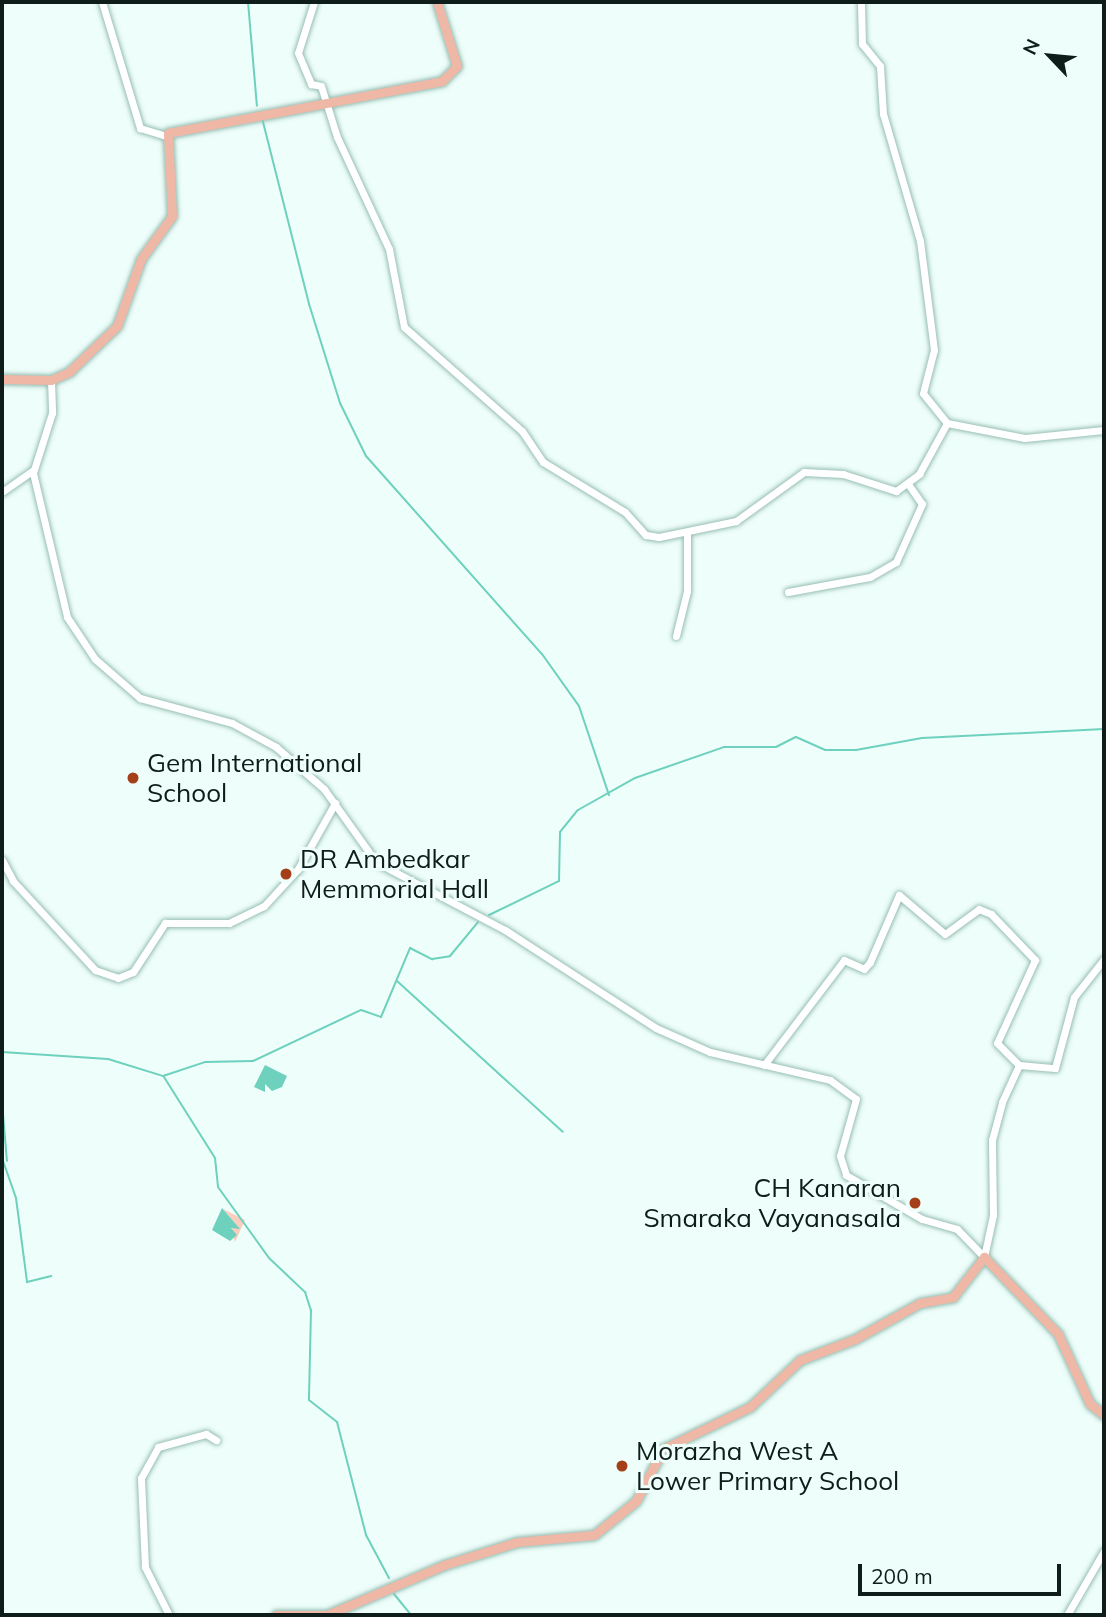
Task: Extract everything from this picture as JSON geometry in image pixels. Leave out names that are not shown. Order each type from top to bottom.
[{"type":"main road","points":[[2,379],[51,380],[101,347],[117,326],[141,259],[169,226],[166,136],[325,99],[442,81],[457,66],[437,2]]},
{"type":"main road","points":[[276,1615],[327,1615],[444,1565],[517,1542],[594,1535],[636,1501],[663,1449],[750,1407],[800,1360],[855,1339],[920,1303],[953,1297],[984,1257],[1058,1334],[1090,1404],[1104,1415]]},
{"type":"street","points":[[102,2],[140,128],[166,136]]},
{"type":"street","points":[[314,2],[298,53],[325,99],[389,248],[397,307],[415,341],[522,431],[544,463],[625,512],[646,535],[687,532],[736,521],[804,472],[843,474],[896,491],[908,484],[947,423]]},
{"type":"street","points":[[861,2],[862,44],[880,66],[883,114],[920,241],[934,350],[923,393],[947,423],[1026,438],[1104,430]]},
{"type":"street","points":[[51,380],[52,413],[34,470],[63,604],[95,659],[140,698],[232,723],[276,747],[335,803],[376,862],[505,930],[656,1028],[764,1065],[830,1080],[856,1099],[841,1157],[846,1175],[922,1219],[957,1229],[984,1257]]},
{"type":"street","points":[[2,492],[34,470]]},
{"type":"street","points":[[788,592],[870,577],[896,562],[922,504],[908,484]]},
{"type":"street","points":[[676,636],[687,591],[687,532]]},
{"type":"street","points":[[2,860],[13,881],[95,970],[118,978],[133,972],[165,923],[229,923],[264,906],[298,869],[335,803]]},
{"type":"street","points":[[764,1065],[844,960],[864,968],[870,962],[900,895],[945,933],[979,909],[991,914],[1035,960],[998,1043],[1019,1065],[1055,1068],[1074,998],[1104,959]]},
{"type":"street","points":[[984,1257],[993,1215],[992,1140],[1019,1065]]},
{"type":"street","points":[[169,1615],[145,1567],[141,1478],[158,1447],[206,1434],[216,1440]]},
{"type":"street","points":[[1067,1615],[1104,1551]]},
{"type":"shaded area","points":[[265,1065],[287,1076],[282,1087],[272,1091],[265,1084],[265,1092],[254,1087]]},
{"type":"shaded area","points":[[222,1208],[240,1229],[231,1228],[237,1235],[230,1241],[212,1230]]},
{"type":"shaded area","points":[[223,1209],[245,1220],[235,1242],[231,1229],[238,1227]]},
{"type":"waterway","points":[[248,2],[257,106]]},
{"type":"waterway","points":[[262,118],[309,304],[340,403],[366,456],[542,654],[579,706],[609,795]]},
{"type":"waterway","points":[[489,915],[559,881],[560,832],[578,810],[635,778],[724,747],[776,747],[796,737],[825,750],[856,750],[922,738],[1104,729]]},
{"type":"waterway","points":[[2,1093],[2,1052],[108,1059],[163,1076],[205,1062],[253,1061],[361,1010],[381,1017],[410,948],[432,959],[450,956],[478,922]]},
{"type":"waterway","points":[[397,981],[563,1132]]},
{"type":"waterway","points":[[164,1077],[215,1158],[218,1187],[269,1258],[305,1292],[311,1310],[309,1400],[337,1422],[366,1535],[389,1578]]},
{"type":"waterway","points":[[2,1102],[7,1161]]},
{"type":"waterway","points":[[2,1158],[16,1198],[27,1282],[51,1276]]},
{"type":"waterway","points":[[394,1594],[411,1615]]},
{"type":"place","name":"Gem International School","points":[[133,778]]},
{"type":"place","name":"DR Ambedkar Memmorial Hall","points":[[286,874]]},
{"type":"place","name":"CH Kanaran Smaraka Vayanasala","points":[[915,1203]]},
{"type":"place","name":"Morazha West A Lower Primary School","points":[[622,1466]]}]
